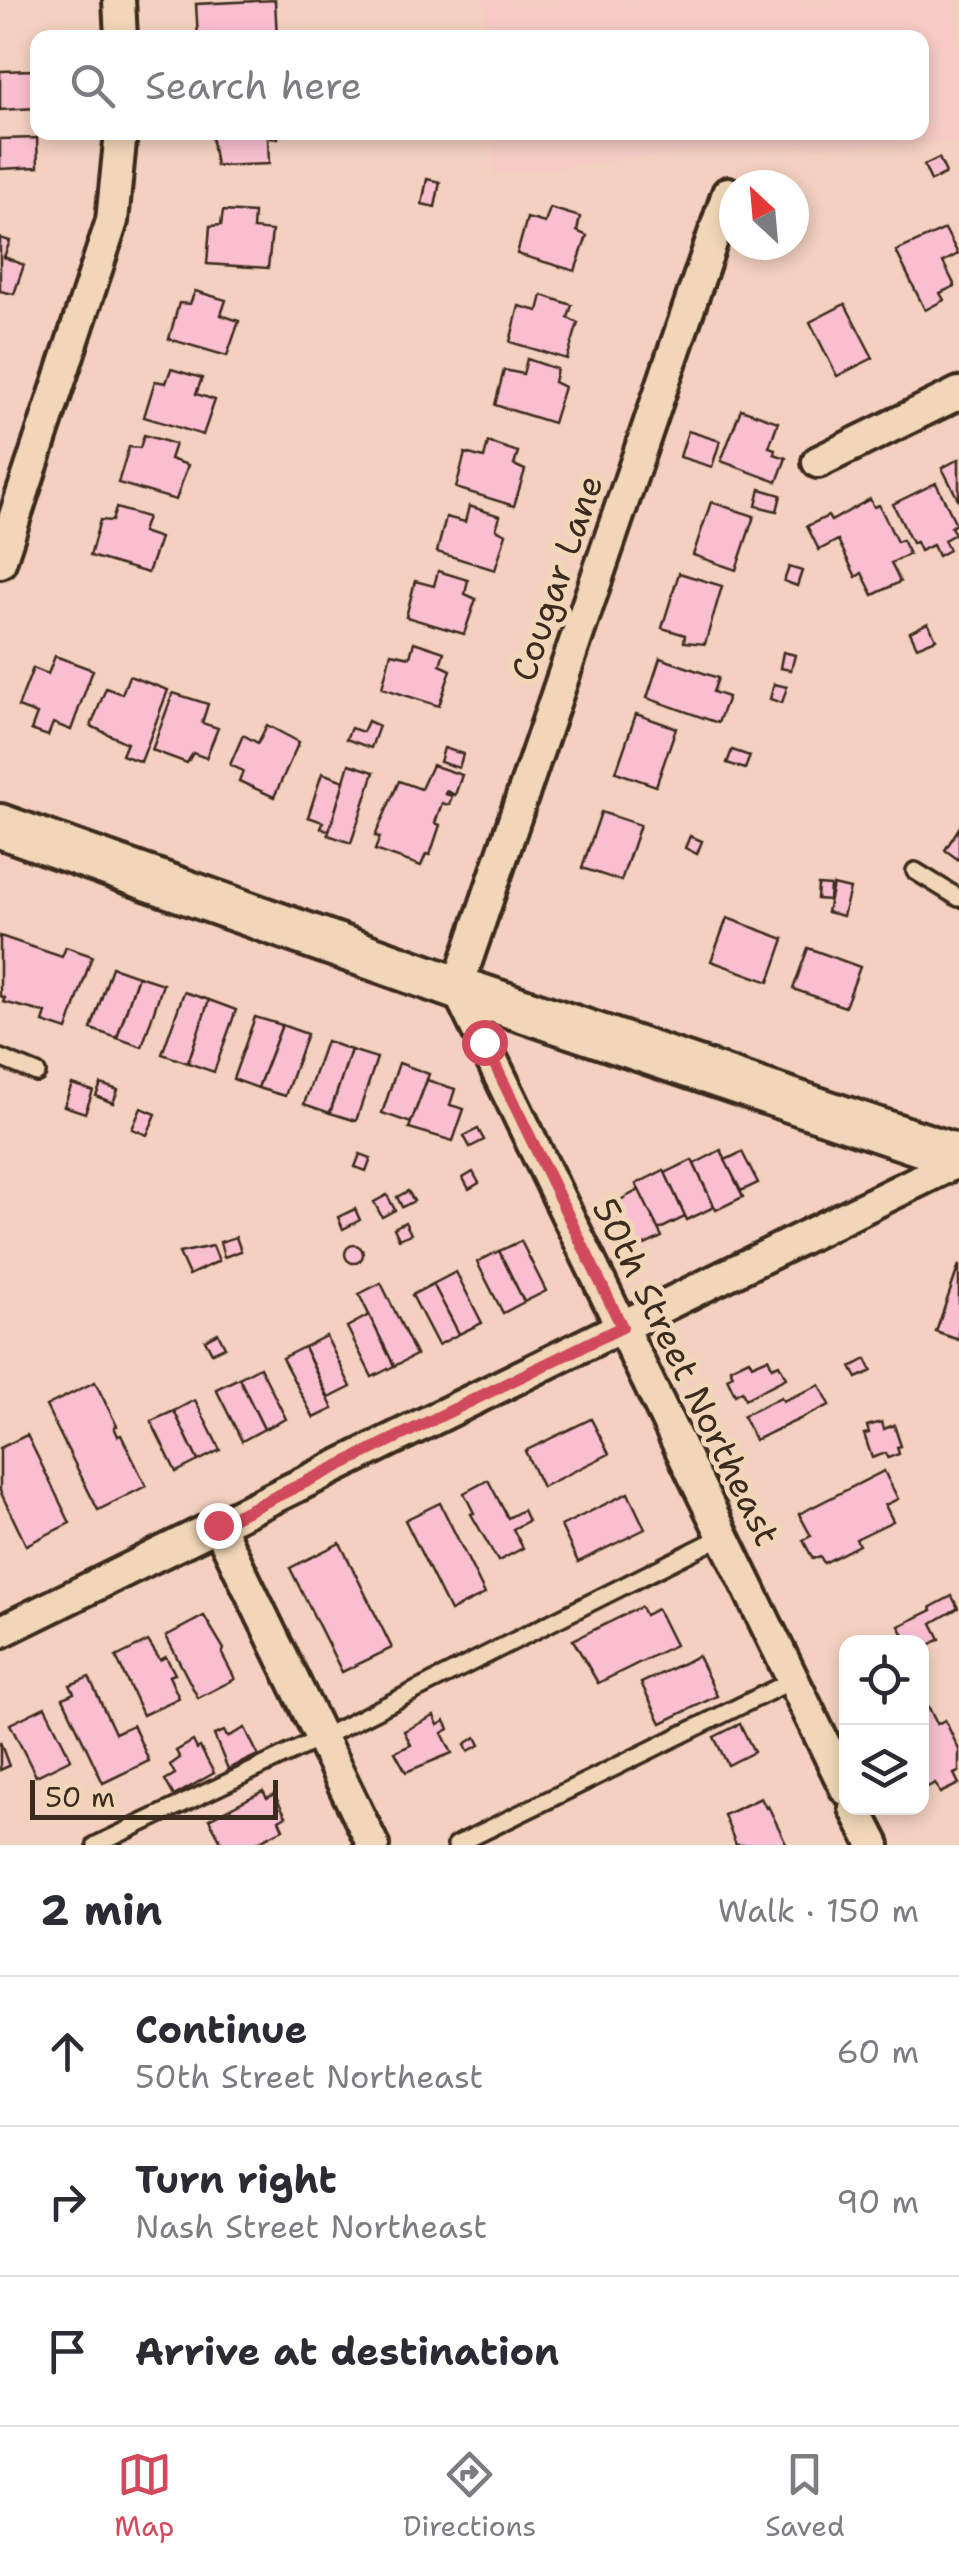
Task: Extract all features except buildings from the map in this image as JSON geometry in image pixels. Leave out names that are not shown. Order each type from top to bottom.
[{"type":"main road","points":[[0,826],[457,988],[959,1159]]},
{"type":"street","points":[[120,0],[121,30]]},
{"type":"street","points":[[0,562],[112,221],[120,140]]},
{"type":"street","name":"Cougar Lane","points":[[457,988],[719,219]]},
{"type":"street","points":[[818,462],[959,394]]},
{"type":"street","name":"50th Street Northeast","points":[[457,988],[839,1774]]},
{"type":"street","points":[[0,1632],[959,1159]]},
{"type":"street","points":[[218,1525],[374,1845]]},
{"type":"street","points":[[859,1815],[874,1845]]},
{"type":"lane","points":[[915,871],[959,898]]},
{"type":"lane","points":[[0,1058],[37,1073]]},
{"type":"lane","points":[[96,1845],[322,1738],[724,1536]]},
{"type":"lane","points":[[456,1845],[794,1680]]},
{"type":"shaded area","points":[[484,0],[959,0],[959,142],[678,153],[493,175],[491,140],[929,140],[929,30],[486,30]]},
{"type":"route","points":[[218,1525],[622,1327],[484,1042]]}]
